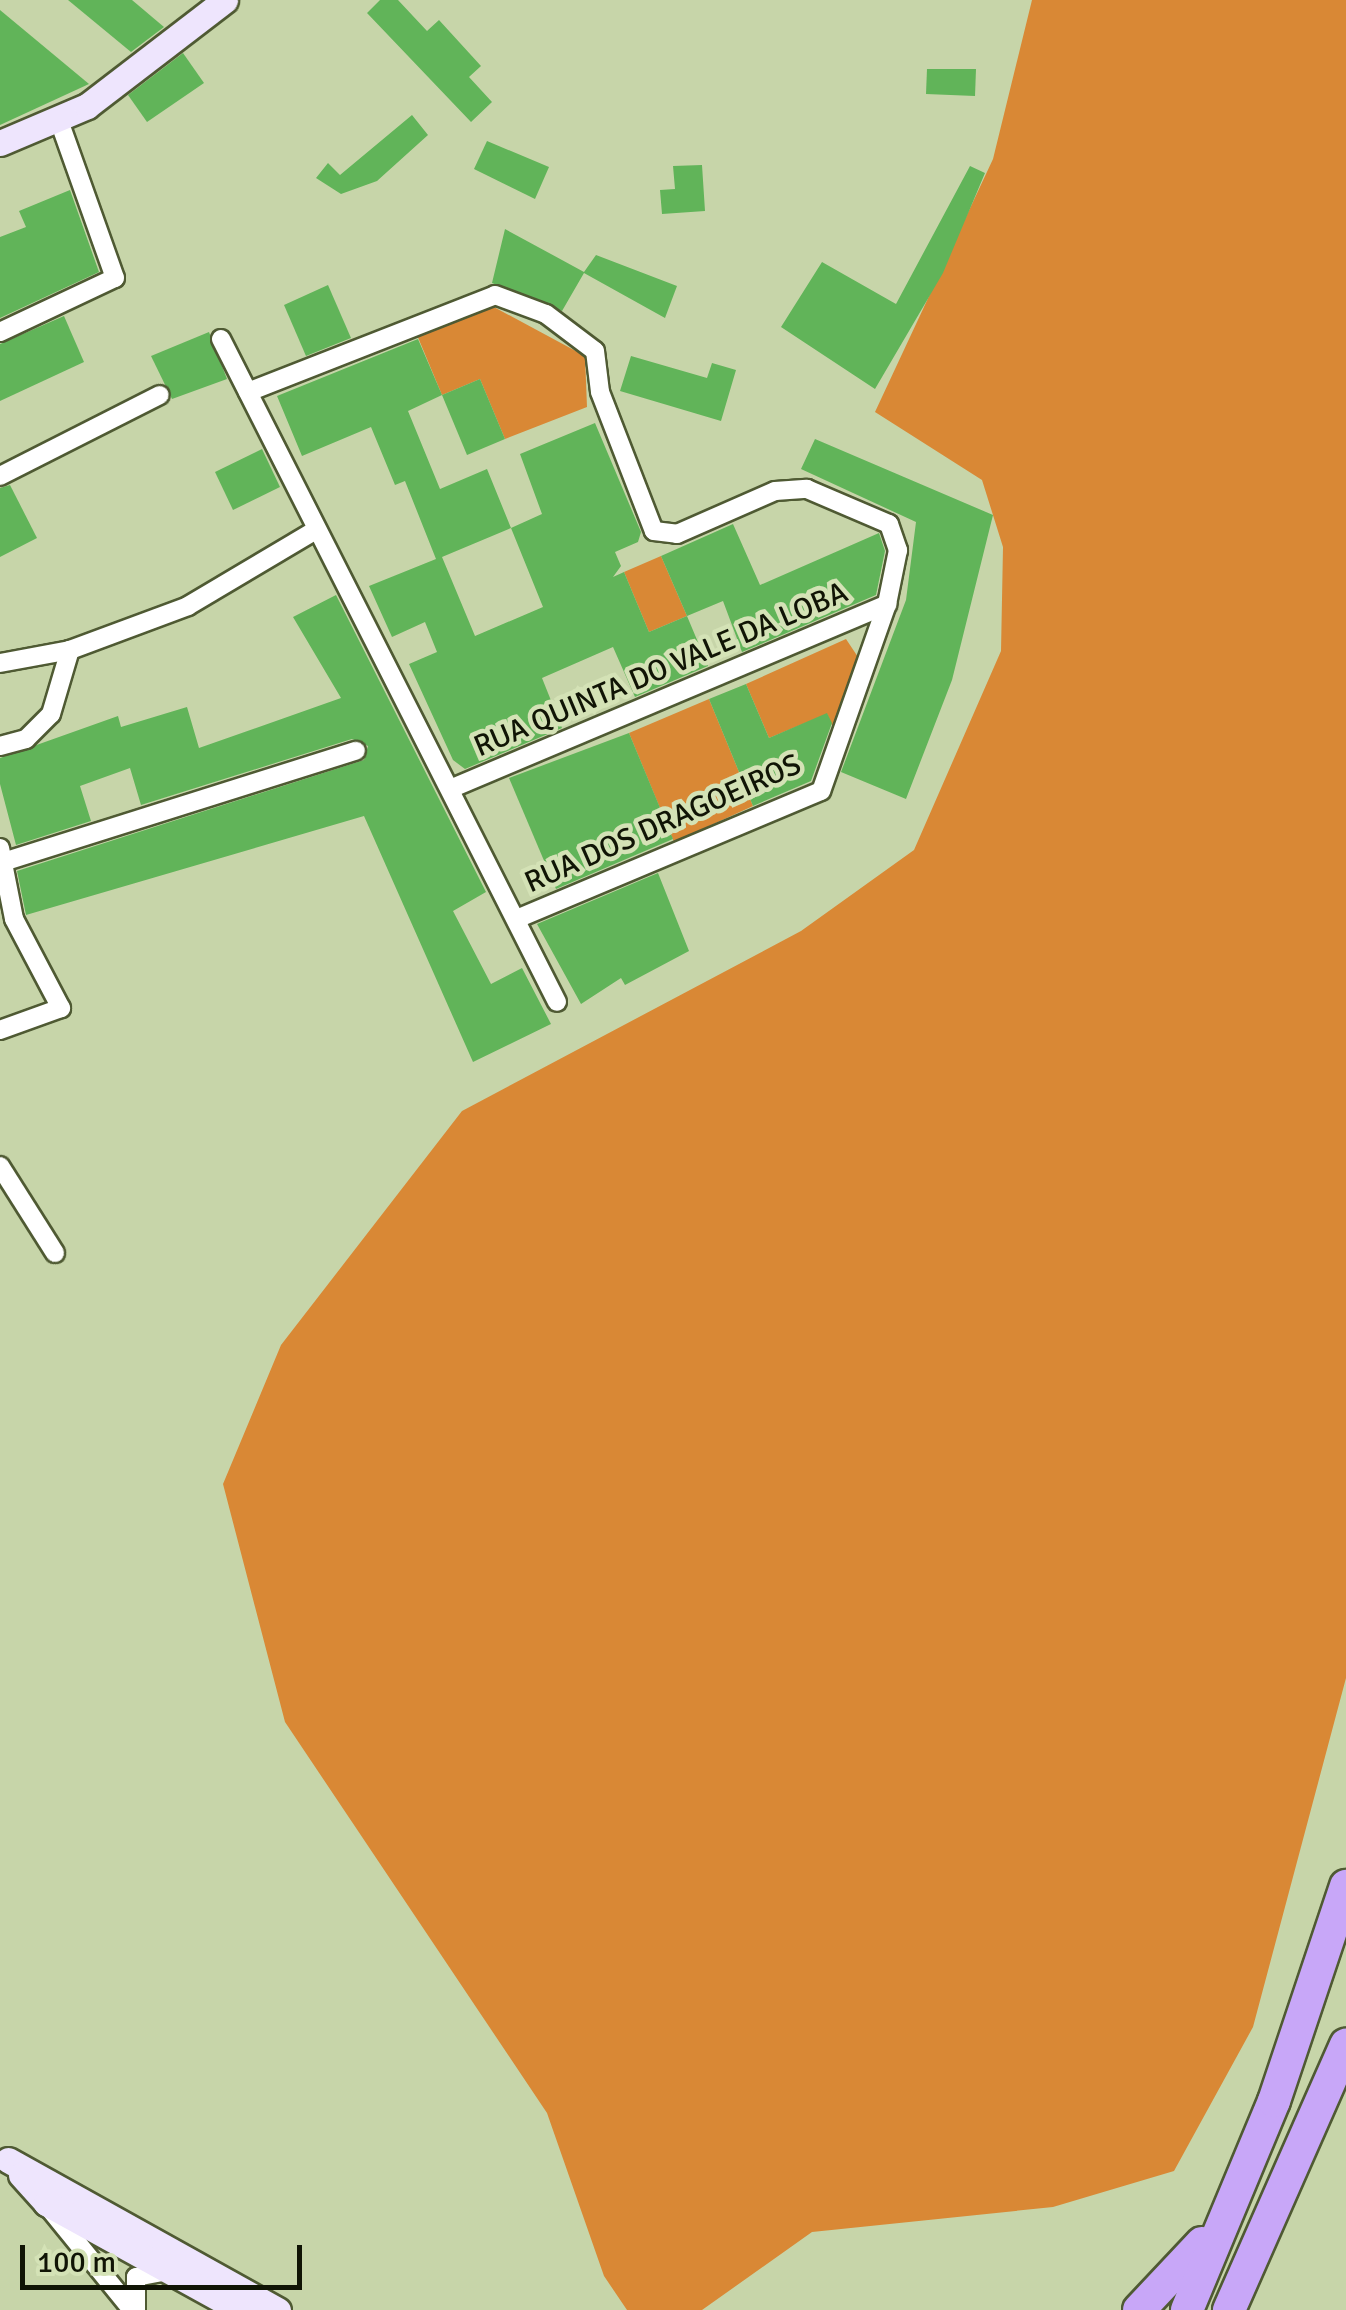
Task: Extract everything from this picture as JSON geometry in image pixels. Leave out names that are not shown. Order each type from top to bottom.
[{"type":"highway","points":[[1187,2310],[1274,2101],[1346,1886]]},
{"type":"highway","points":[[1228,2310],[1346,2045]]},
{"type":"highway","points":[[1242,2310],[1346,2073]]},
{"type":"highway","points":[[1140,2310],[1180,2275],[1213,2228],[1274,2101]]},
{"type":"main road","points":[[0,143],[87,106],[225,0]]},
{"type":"main road","points":[[2,2160],[46,2204],[240,2310]]},
{"type":"main road","points":[[2,2160],[278,2310]]},
{"type":"street","points":[[0,332],[115,278],[58,118]]},
{"type":"street","name":"RUA QUINTA DO VALE DA LOBA","points":[[248,392],[495,295],[546,314],[595,351],[600,392],[654,531],[678,534],[775,491],[807,489],[889,524],[898,550],[887,604],[450,789]]},
{"type":"street","points":[[221,339],[557,1002]]},
{"type":"street","points":[[0,476],[160,396]]},
{"type":"street","points":[[0,663],[70,650],[188,606],[316,530]]},
{"type":"street","name":"RUA DOS DRAGOEIROS","points":[[516,919],[821,792],[887,604]]},
{"type":"street","points":[[0,746],[26,738],[51,714],[70,650]]},
{"type":"street","points":[[0,1030],[61,1008],[14,919],[1,855],[356,751]]},
{"type":"street","points":[[0,1166],[56,1253]]},
{"type":"street","points":[[46,2204],[134,2310]]},
{"type":"street","points":[[134,2310],[136,2277],[166,2270]]},
{"type":"shaded area","points":[[1032,0],[1346,0],[1346,1678],[1253,2027],[1174,2171],[1053,2207],[812,2232],[702,2310],[627,2310],[604,2276],[547,2113],[285,1722],[223,1484],[281,1345],[462,1111],[801,931],[914,850],[1001,651],[1003,547],[982,480],[875,412],[993,159]]},
{"type":"shaded area","points":[[492,306],[585,356],[587,407],[505,439],[480,379],[442,395],[417,335]]},
{"type":"shaded area","points":[[661,556],[687,616],[649,632],[624,572]]},
{"type":"shaded area","points":[[846,639],[860,660],[834,730],[827,714],[769,738],[746,684]]},
{"type":"shaded area","points":[[709,699],[753,806],[674,842],[629,733]]},
{"type":"building","points":[[68,0],[132,0],[164,27],[131,52]]},
{"type":"building","points":[[380,0],[398,0],[427,31],[439,20],[481,66],[469,77],[492,102],[471,122],[367,13]]},
{"type":"building","points":[[0,10],[89,84],[0,125]]},
{"type":"building","points":[[183,53],[204,83],[147,122],[128,95]]},
{"type":"building","points":[[927,69],[976,69],[975,96],[926,94]]},
{"type":"building","points":[[412,115],[428,135],[377,181],[341,194],[316,178],[328,163],[340,175]]},
{"type":"building","points":[[487,141],[549,167],[535,199],[474,169]]},
{"type":"building","points":[[702,165],[705,211],[662,214],[660,190],[675,189],[673,166]]},
{"type":"building","points":[[970,166],[985,173],[943,273],[875,389],[781,327],[822,262],[896,304]]},
{"type":"building","points":[[70,190],[99,272],[0,318],[0,237],[26,227],[19,211]]},
{"type":"building","points":[[505,229],[584,272],[596,255],[677,286],[665,318],[584,273],[562,311],[492,283]]},
{"type":"building","points":[[328,285],[351,338],[306,356],[284,305]]},
{"type":"building","points":[[64,316],[84,362],[0,401],[0,344]]},
{"type":"building","points":[[209,332],[227,379],[172,399],[151,356]]},
{"type":"building","points":[[418,339],[442,395],[408,411],[440,489],[487,469],[511,528],[542,514],[520,454],[595,423],[641,532],[638,542],[615,552],[621,566],[613,577],[624,572],[649,632],[687,616],[708,666],[635,697],[613,647],[542,678],[562,728],[465,769],[453,760],[409,664],[437,652],[425,622],[392,637],[369,586],[436,559],[405,481],[395,485],[371,427],[302,456],[277,396]],"holes":[[[511,528],[543,607],[475,636],[442,557]]]},
{"type":"building","points":[[631,356],[707,378],[712,363],[736,370],[721,421],[620,391]]},
{"type":"building","points":[[480,379],[505,439],[467,455],[442,395]]},
{"type":"building","points":[[815,439],[993,515],[952,680],[906,799],[841,772],[906,600],[916,522],[801,469]]},
{"type":"building","points":[[262,449],[280,487],[233,510],[215,472]]},
{"type":"building","points":[[10,485],[37,538],[0,557],[0,488]]},
{"type":"building","points":[[733,524],[760,585],[879,533],[885,551],[876,595],[742,652],[723,601],[687,616],[661,556]]},
{"type":"building","points":[[336,595],[486,892],[453,911],[491,984],[522,968],[551,1024],[473,1062],[364,816],[26,915],[17,871],[364,760],[368,746],[352,739],[141,805],[130,768],[80,786],[91,821],[16,845],[0,784],[0,758],[118,716],[121,727],[187,707],[199,748],[341,698],[293,617]]},
{"type":"building","points":[[746,684],[769,738],[827,713],[832,723],[811,781],[753,806],[709,699]]},
{"type":"building","points":[[629,733],[673,839],[556,889],[509,778]]},
{"type":"building","points":[[658,873],[689,951],[625,985],[621,978],[581,1004],[537,924]]}]
